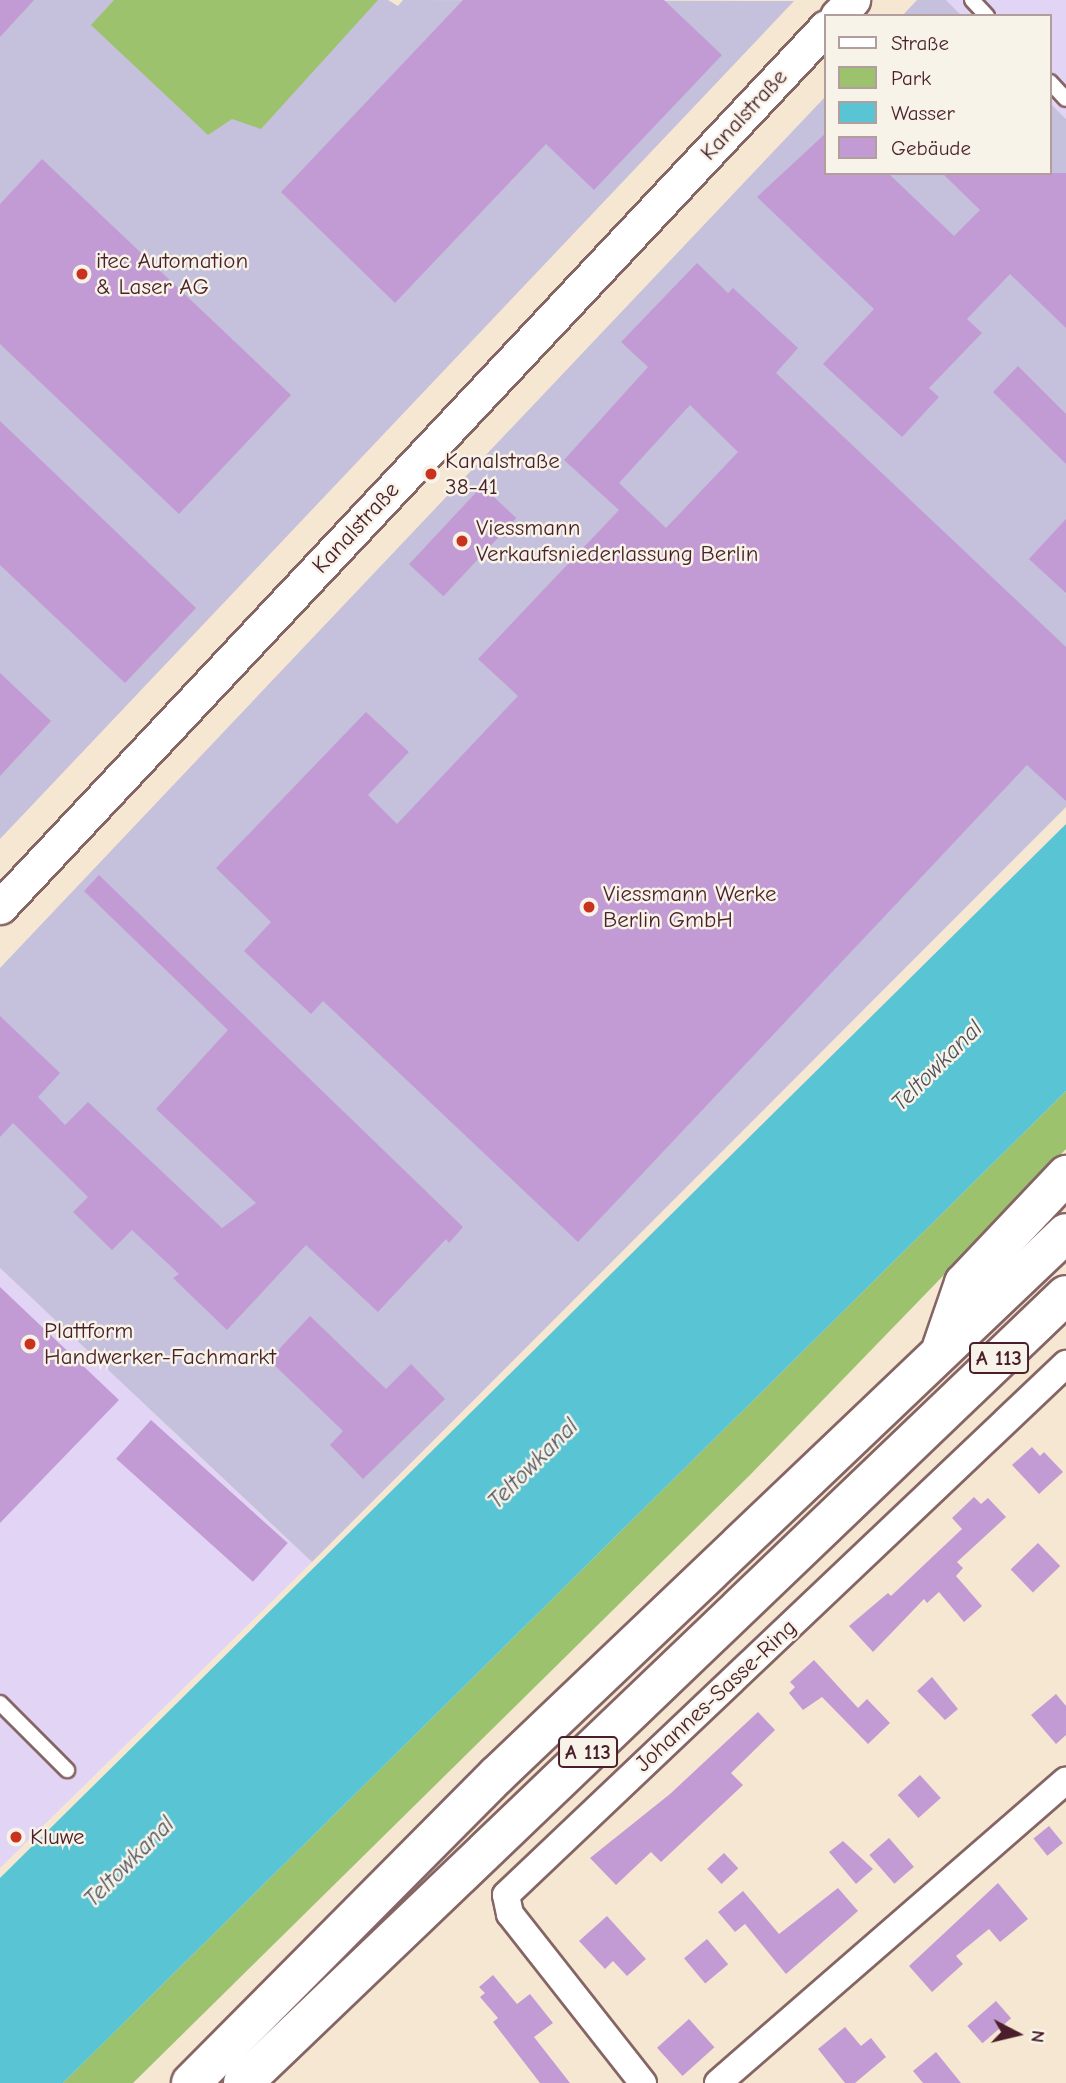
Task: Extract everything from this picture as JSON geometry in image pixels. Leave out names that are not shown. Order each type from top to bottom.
[{"type":"highway","points":[[941,1352],[964,1283],[1066,1175]]},
{"type":"highway","name":"A 113","points":[[191,2083],[496,1776],[1066,1233]]},
{"type":"highway","name":"A 113","points":[[243,2083],[1066,1295]]},
{"type":"street","points":[[839,14],[852,0]]},
{"type":"street","name":"Kanalstraße","points":[[0,907],[824,29]]},
{"type":"street","name":"Johannes-Sasse-Ring","points":[[643,2083],[510,1914],[506,1895],[1066,1364]]},
{"type":"street","points":[[718,2083],[1066,1781]]},
{"type":"lane","points":[[972,0],[985,14]]},
{"type":"lane","points":[[1052,84],[1066,99]]},
{"type":"lane","points":[[0,1703],[67,1770]]},
{"type":"shaded area","points":[[0,0],[388,0],[398,6],[403,0],[794,1],[0,839]]},
{"type":"shaded area","points":[[917,0],[946,0],[960,14],[904,14]]},
{"type":"shaded area","points":[[946,0],[1066,0],[1066,119],[1052,105],[1052,14],[960,14]]},
{"type":"shaded area","points":[[824,98],[824,175],[1052,175],[1052,105],[1066,119],[1066,807],[312,1562],[0,1268],[0,968]]},
{"type":"shaded area","points":[[0,1268],[312,1562],[0,1868]]},
{"type":"green space","points":[[114,0],[378,0],[261,129],[232,119],[208,135],[91,25]]},
{"type":"green space","points":[[1066,1091],[1066,1149],[751,1474],[133,2083],[63,2083]]},
{"type":"water","name":"Teltowkanal","points":[[1066,824],[1066,1091],[63,2083],[0,2083],[0,1878]]},
{"type":"building","points":[[0,0],[34,0],[0,37]]},
{"type":"building","points":[[463,0],[664,0],[722,55],[594,190],[546,144],[395,303],[281,192]]},
{"type":"building","points":[[824,135],[824,175],[890,175],[954,236],[980,210],[944,175],[1066,173],[1066,328],[1010,274],[967,319],[982,333],[929,388],[939,397],[902,437],[823,364],[874,309],[757,197]]},
{"type":"building","name":"itec Automation & Laser AG","points":[[42,159],[291,395],[179,514],[0,344],[0,204]]},
{"type":"building","name":"Viessmann Werke Berlin GmbH","points":[[697,263],[728,293],[733,288],[798,348],[776,373],[1066,647],[1066,801],[1027,765],[578,1242],[323,1001],[311,1014],[244,951],[271,922],[216,868],[366,712],[409,752],[368,795],[397,824],[518,696],[478,659],[619,510],[564,460],[648,367],[621,342]],"holes":[[[690,405],[738,452],[666,528],[619,483]]]},
{"type":"building","points":[[1018,366],[1066,414],[1066,464],[993,392]]},
{"type":"building","points":[[0,421],[196,608],[125,683],[0,565]]},
{"type":"building","name":"Viessmann Verkaufsniederlassung Berlin","points":[[482,486],[516,518],[443,596],[409,564]]},
{"type":"building","points":[[1066,519],[1066,593],[1029,559]]},
{"type":"building","points":[[0,673],[51,721],[0,776]]},
{"type":"building","points":[[99,875],[463,1227],[449,1243],[446,1239],[378,1312],[306,1245],[227,1330],[173,1278],[179,1274],[132,1230],[112,1250],[73,1212],[88,1197],[13,1123],[0,1137],[0,1016],[60,1073],[38,1097],[65,1125],[88,1102],[222,1228],[256,1203],[156,1109],[228,1030],[84,891]]},
{"type":"building","name":"Plattform Handwerker-Fachmarkt","points":[[0,1287],[119,1400],[0,1523]]},
{"type":"building","points":[[310,1316],[386,1389],[411,1364],[445,1399],[363,1479],[330,1445],[343,1431],[269,1360]]},
{"type":"building","points":[[151,1420],[288,1543],[253,1582],[116,1459]]},
{"type":"building","points":[[1032,1447],[1040,1456],[1044,1452],[1063,1472],[1039,1494],[1012,1465]]},
{"type":"building","points":[[974,1497],[981,1504],[988,1498],[1006,1517],[957,1562],[963,1568],[956,1576],[982,1606],[964,1622],[939,1592],[927,1603],[924,1599],[873,1652],[849,1626],[888,1593],[891,1596],[962,1529],[952,1518]]},
{"type":"building","points":[[1038,1543],[1060,1566],[1033,1592],[1011,1569]]},
{"type":"building","points":[[814,1660],[858,1708],[867,1699],[890,1723],[868,1744],[822,1697],[803,1710],[789,1693],[795,1687],[790,1682]]},
{"type":"building","points":[[932,1677],[958,1709],[945,1720],[917,1691]]},
{"type":"building","points":[[1056,1694],[1066,1706],[1066,1735],[1056,1744],[1031,1715]]},
{"type":"building","points":[[758,1712],[775,1730],[731,1773],[743,1785],[661,1862],[651,1852],[616,1885],[590,1858],[670,1794]]},
{"type":"building","points":[[920,1775],[941,1798],[918,1818],[898,1795]]},
{"type":"building","points":[[1049,1826],[1063,1843],[1047,1856],[1033,1839]]},
{"type":"building","points":[[889,1838],[914,1867],[894,1884],[869,1855]]},
{"type":"building","points":[[843,1841],[873,1869],[856,1884],[829,1852]]},
{"type":"building","points":[[724,1853],[738,1868],[722,1884],[707,1869]]},
{"type":"building","points":[[998,1883],[1028,1919],[1000,1942],[989,1929],[956,1956],[963,1964],[932,1992],[909,1966]]},
{"type":"building","points":[[838,1888],[858,1911],[786,1974],[745,1924],[735,1932],[718,1912],[743,1891],[779,1934]]},
{"type":"building","points":[[607,1916],[646,1959],[627,1976],[613,1961],[605,1969],[579,1941]]},
{"type":"building","points":[[707,1939],[728,1964],[705,1984],[684,1958]]},
{"type":"building","points":[[493,1975],[517,2004],[530,1994],[553,2023],[534,2037],[570,2083],[540,2083],[493,2022],[498,2018],[480,1997],[485,1993],[479,1987]]},
{"type":"building","points":[[996,2001],[1011,2018],[982,2043],[967,2026]]},
{"type":"building","points":[[689,2019],[714,2047],[682,2076],[657,2048]]},
{"type":"building","points":[[845,2027],[861,2046],[871,2038],[886,2057],[855,2083],[845,2083],[818,2049]]},
{"type":"building","points":[[936,2052],[961,2083],[923,2083],[913,2071]]},
{"type":"place","name":"itec Automation & Laser AG","points":[[82,274]]},
{"type":"place","name":"Kanalstraße 38-41","points":[[431,474]]},
{"type":"place","name":"Viessmann Verkaufsniederlassung Berlin","points":[[462,541]]},
{"type":"place","name":"Viessmann Werke Berlin GmbH","points":[[589,907]]},
{"type":"place","name":"Plattform Handwerker-Fachmarkt","points":[[30,1344]]},
{"type":"place","name":"Kluwe","points":[[16,1837]]}]
